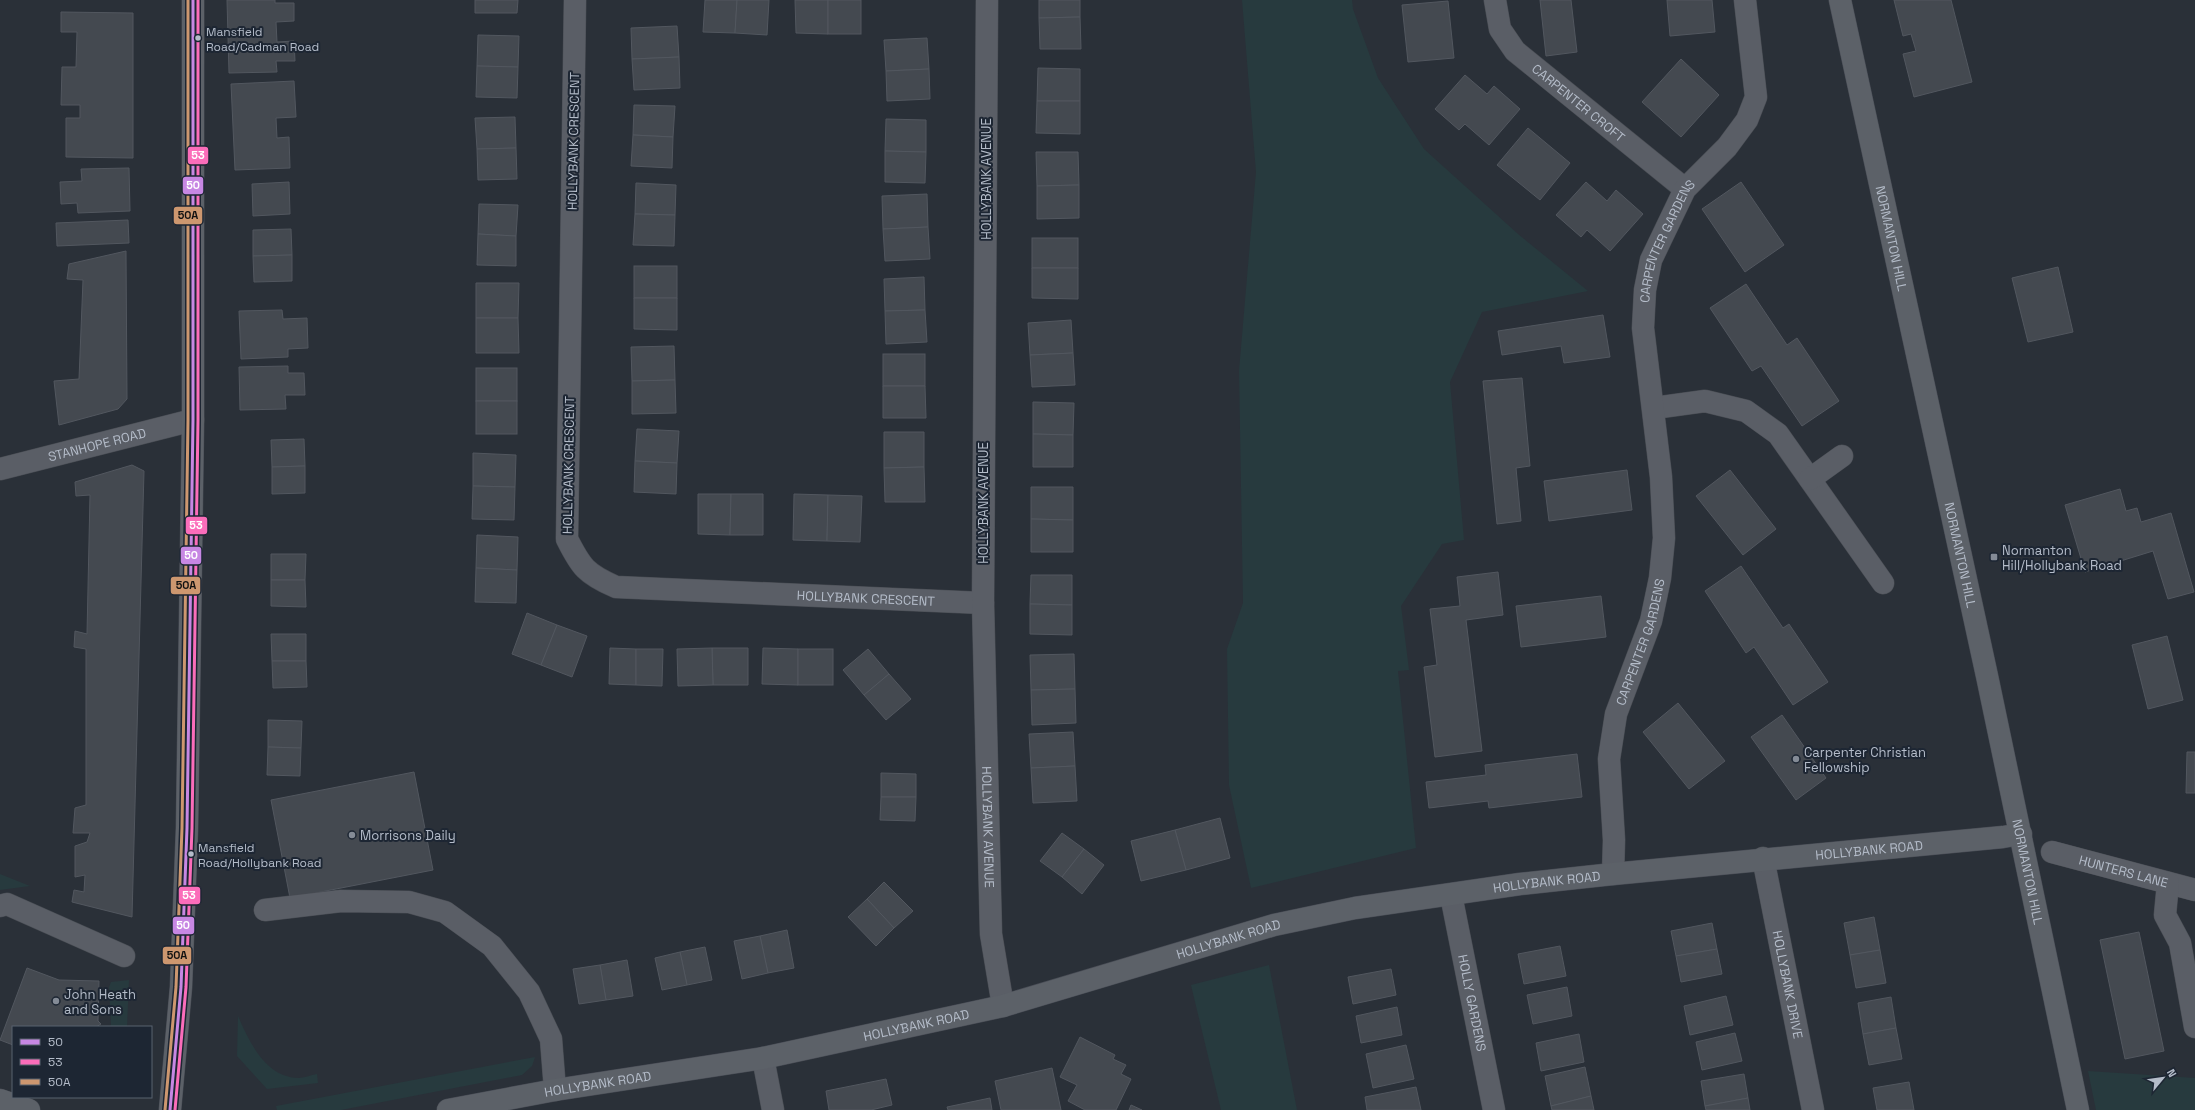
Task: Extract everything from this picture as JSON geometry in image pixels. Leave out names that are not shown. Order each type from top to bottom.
[{"type":"main road","points":[[170,1110],[181,987],[187,828],[193,420],[193,0]]},
{"type":"main road","name":"NORMANTON HILL","points":[[1840,0],[2078,1110]]},
{"type":"main road","name":"HOLLYBANK ROAD","points":[[448,1110],[480,1107],[555,1090],[763,1058],[1003,1006],[1274,925],[1355,908],[1613,874],[1763,858],[2003,837],[2020,834]]},
{"type":"main road","points":[[0,1100],[29,1110]]},
{"type":"street","name":"HOLLYBANK CRESCENT","points":[[575,0],[566,539],[578,563],[598,579],[616,587],[983,604]]},
{"type":"street","name":"HOLLYBANK AVENUE","points":[[987,0],[983,604],[991,934],[1003,1006]]},
{"type":"street","name":"CARPENTER CROFT","points":[[1495,0],[1500,29],[1515,50],[1685,189]]},
{"type":"street","name":"CARPENTER GARDENS","points":[[1613,874],[1614,840],[1609,758],[1614,722],[1651,621],[1660,578],[1664,538],[1661,477],[1654,408],[1643,328],[1645,290],[1651,260],[1685,189],[1727,147],[1747,120],[1756,97],[1745,0]]},
{"type":"street","points":[[1654,408],[1705,401],[1746,411],[1778,434],[1883,583]]},
{"type":"street","name":"STANHOPE ROAD","points":[[0,469],[193,420]]},
{"type":"street","points":[[1810,479],[1842,456]]},
{"type":"street","name":"HUNTERS LANE","points":[[2052,852],[2195,890]]},
{"type":"street","name":"HOLLYBANK DRIVE","points":[[1763,858],[1813,1110]]},
{"type":"street","points":[[2168,883],[2165,915],[2180,943],[2195,1027]]},
{"type":"street","name":"HOLLY GARDENS","points":[[1451,895],[1494,1110]]},
{"type":"street","points":[[265,910],[341,901],[409,902],[445,912],[492,946],[528,992],[551,1039],[555,1090]]},
{"type":"street","points":[[0,906],[7,904],[124,956]]},
{"type":"street","points":[[763,1058],[773,1110]]},
{"type":"green space","points":[[1242,0],[1352,0],[1353,9],[1378,78],[1424,149],[1518,234],[1588,291],[1482,312],[1450,382],[1464,540],[1442,544],[1401,606],[1409,670],[1398,671],[1416,848],[1251,888],[1229,785],[1227,649],[1243,603],[1239,371],[1256,172]]},
{"type":"green space","points":[[0,874],[30,886],[0,890]]},
{"type":"green space","points":[[1269,965],[1297,1110],[1221,1110],[1191,985]]},
{"type":"green space","points":[[129,980],[127,1026],[110,1026],[109,987],[111,982]]},
{"type":"green space","points":[[238,1016],[247,1036],[267,1065],[286,1076],[300,1078],[317,1074],[318,1083],[267,1089],[237,1056]]},
{"type":"green space","points":[[535,1057],[532,1066],[522,1075],[341,1110],[277,1110],[276,1106]]},
{"type":"green space","points":[[2088,1071],[2195,1078],[2195,1110],[2096,1110]]},
{"type":"building","points":[[227,0],[275,0],[275,3],[294,3],[294,21],[276,22],[277,42],[294,41],[295,61],[276,61],[277,72],[229,73]]},
{"type":"building","points":[[475,0],[518,0],[517,13],[475,13]]},
{"type":"building","points":[[705,0],[737,0],[735,33],[703,32]]},
{"type":"building","points":[[737,0],[769,0],[767,35],[735,33]]},
{"type":"building","points":[[795,0],[828,0],[828,34],[796,33]]},
{"type":"building","points":[[828,0],[861,0],[861,34],[828,34]]},
{"type":"building","points":[[1039,0],[1080,0],[1080,17],[1039,18]]},
{"type":"building","points":[[1540,0],[1571,0],[1577,52],[1546,56]]},
{"type":"building","points":[[1667,0],[1712,0],[1715,32],[1670,36]]},
{"type":"building","points":[[1894,0],[1951,0],[1972,82],[1914,97],[1903,54],[1916,51],[1911,34],[1903,36]]},
{"type":"building","points":[[1448,1],[1454,58],[1408,62],[1402,5]]},
{"type":"building","points":[[61,12],[133,13],[133,158],[66,157],[66,118],[80,118],[80,105],[61,105],[62,67],[76,67],[77,32],[61,32]]},
{"type":"building","points":[[1080,17],[1081,49],[1040,49],[1039,18]]},
{"type":"building","points":[[677,26],[679,57],[632,59],[631,28]]},
{"type":"building","points":[[478,35],[519,36],[518,67],[477,66]]},
{"type":"building","points":[[927,38],[929,69],[886,71],[884,40]]},
{"type":"building","points":[[679,57],[680,88],[634,90],[632,59]]},
{"type":"building","points":[[1681,59],[1719,95],[1681,137],[1642,102]]},
{"type":"building","points":[[477,66],[518,67],[517,98],[476,97]]},
{"type":"building","points":[[1038,68],[1080,69],[1080,101],[1037,101]]},
{"type":"building","points":[[929,69],[930,99],[887,101],[886,71]]},
{"type":"building","points":[[1465,75],[1487,94],[1494,86],[1520,109],[1489,145],[1465,124],[1459,130],[1435,109]]},
{"type":"building","points":[[294,81],[296,117],[276,118],[277,138],[289,137],[290,168],[235,170],[231,84]]},
{"type":"building","points":[[1037,101],[1080,101],[1080,134],[1036,133]]},
{"type":"building","points":[[634,105],[675,106],[673,137],[633,135]]},
{"type":"building","points":[[515,117],[516,148],[477,149],[475,118]]},
{"type":"building","points":[[886,119],[926,120],[926,152],[885,151]]},
{"type":"building","points":[[1528,128],[1570,163],[1540,200],[1497,165]]},
{"type":"building","points":[[633,135],[673,137],[672,168],[631,166]]},
{"type":"building","points":[[516,148],[517,179],[478,180],[477,149]]},
{"type":"building","points":[[885,151],[926,152],[925,183],[885,182]]},
{"type":"building","points":[[1036,152],[1078,152],[1079,185],[1037,186]]},
{"type":"building","points":[[129,168],[130,211],[78,213],[77,203],[61,204],[60,182],[82,181],[81,169]]},
{"type":"building","points":[[289,182],[290,214],[253,216],[252,184]]},
{"type":"building","points":[[1586,182],[1607,201],[1616,190],[1643,214],[1610,251],[1587,230],[1581,237],[1556,215]]},
{"type":"building","points":[[1741,182],[1784,245],[1745,272],[1702,209]]},
{"type":"building","points":[[636,183],[676,185],[675,215],[635,214]]},
{"type":"building","points":[[1079,185],[1079,218],[1037,219],[1037,186]]},
{"type":"building","points":[[927,194],[928,227],[883,229],[882,196]]},
{"type":"building","points":[[479,204],[518,205],[516,236],[478,234]]},
{"type":"building","points":[[635,214],[675,215],[674,246],[633,245]]},
{"type":"building","points":[[128,220],[129,243],[57,246],[56,223]]},
{"type":"building","points":[[928,227],[930,259],[885,261],[883,229]]},
{"type":"building","points":[[291,229],[292,255],[253,256],[253,230]]},
{"type":"building","points":[[478,234],[516,236],[516,266],[477,265]]},
{"type":"building","points":[[1032,238],[1078,238],[1078,268],[1032,268]]},
{"type":"building","points":[[126,251],[127,399],[118,409],[59,425],[54,381],[79,379],[83,280],[67,279],[69,264]]},
{"type":"building","points":[[292,255],[292,281],[254,282],[253,256]]},
{"type":"building","points":[[634,266],[677,266],[677,298],[634,298]]},
{"type":"building","points":[[2058,267],[2073,332],[2028,342],[2012,278]]},
{"type":"building","points":[[1032,268],[1078,268],[1078,299],[1032,298]]},
{"type":"building","points":[[924,277],[925,310],[885,311],[884,279]]},
{"type":"building","points":[[476,283],[519,283],[518,318],[476,318]]},
{"type":"building","points":[[1746,284],[1787,345],[1797,338],[1839,401],[1802,426],[1761,366],[1752,371],[1710,308]]},
{"type":"building","points":[[634,298],[677,298],[677,330],[634,329]]},
{"type":"building","points":[[282,310],[283,319],[307,318],[308,348],[288,349],[288,357],[241,359],[239,311]]},
{"type":"building","points":[[925,310],[927,342],[886,344],[885,311]]},
{"type":"building","points":[[1603,315],[1610,357],[1564,363],[1561,346],[1502,355],[1498,331]]},
{"type":"building","points":[[476,318],[518,318],[519,353],[476,353]]},
{"type":"building","points":[[1071,320],[1073,353],[1030,355],[1028,323]]},
{"type":"building","points":[[674,346],[675,380],[632,381],[631,347]]},
{"type":"building","points":[[1073,353],[1075,385],[1032,387],[1030,355]]},
{"type":"building","points":[[883,354],[925,354],[925,386],[883,386]]},
{"type":"building","points":[[288,366],[288,373],[304,373],[305,395],[285,395],[286,409],[240,410],[239,367]]},
{"type":"building","points":[[476,368],[517,368],[517,401],[476,401]]},
{"type":"building","points":[[1522,378],[1530,466],[1516,468],[1521,521],[1497,524],[1483,381]]},
{"type":"building","points":[[675,380],[676,413],[632,414],[632,381]]},
{"type":"building","points":[[883,386],[925,386],[926,418],[883,418]]},
{"type":"building","points":[[476,401],[517,401],[517,434],[476,434]]},
{"type":"building","points":[[1033,402],[1074,403],[1073,435],[1033,434]]},
{"type":"building","points":[[637,429],[679,431],[677,463],[635,461]]},
{"type":"building","points":[[884,432],[924,432],[924,467],[884,468]]},
{"type":"building","points":[[1033,434],[1073,435],[1073,467],[1033,467]]},
{"type":"building","points":[[304,439],[305,466],[272,467],[271,440]]},
{"type":"building","points":[[473,453],[516,455],[515,487],[473,486]]},
{"type":"building","points":[[635,461],[677,463],[676,494],[634,492]]},
{"type":"building","points":[[132,465],[144,471],[132,917],[72,902],[74,890],[84,892],[85,875],[75,877],[75,846],[87,842],[90,833],[73,833],[75,808],[86,805],[86,649],[74,647],[75,631],[87,634],[90,495],[76,496],[75,482]]},
{"type":"building","points":[[305,466],[305,493],[272,494],[272,467]]},
{"type":"building","points":[[924,467],[925,502],[885,502],[884,468]]},
{"type":"building","points":[[1627,470],[1632,510],[1549,521],[1544,481]]},
{"type":"building","points":[[1730,470],[1776,529],[1743,555],[1696,496]]},
{"type":"building","points":[[473,486],[515,487],[514,520],[472,519]]},
{"type":"building","points":[[1031,487],[1073,487],[1073,520],[1031,519]]},
{"type":"building","points":[[2120,489],[2126,511],[2137,508],[2141,522],[2171,513],[2194,592],[2168,599],[2153,551],[2085,572],[2065,505]]},
{"type":"building","points":[[698,494],[731,494],[730,535],[698,534]]},
{"type":"building","points":[[731,494],[763,494],[763,535],[730,535]]},
{"type":"building","points":[[794,494],[828,495],[827,541],[793,540]]},
{"type":"building","points":[[828,495],[862,496],[860,542],[827,541]]},
{"type":"building","points":[[1031,519],[1073,520],[1073,552],[1031,552]]},
{"type":"building","points":[[477,535],[518,537],[517,570],[476,568]]},
{"type":"building","points":[[271,554],[306,554],[305,580],[271,580]]},
{"type":"building","points":[[1741,566],[1783,628],[1789,624],[1828,682],[1793,705],[1754,647],[1746,653],[1705,591]]},
{"type":"building","points":[[476,568],[517,570],[516,603],[475,602]]},
{"type":"building","points":[[1498,572],[1503,615],[1466,620],[1482,751],[1435,757],[1424,667],[1437,665],[1430,609],[1460,606],[1457,577]]},
{"type":"building","points":[[1031,575],[1072,575],[1072,605],[1030,604]]},
{"type":"building","points":[[271,580],[305,580],[306,607],[271,606]]},
{"type":"building","points":[[1601,596],[1606,637],[1521,647],[1516,606]]},
{"type":"building","points":[[1030,604],[1072,605],[1072,635],[1030,634]]},
{"type":"building","points":[[527,613],[557,625],[541,665],[512,654]]},
{"type":"building","points":[[557,625],[587,636],[572,677],[541,665]]},
{"type":"building","points":[[271,634],[306,634],[306,661],[272,661]]},
{"type":"building","points":[[2167,636],[2183,700],[2148,709],[2132,645]]},
{"type":"building","points":[[610,648],[636,649],[636,685],[609,684]]},
{"type":"building","points":[[712,648],[748,648],[748,685],[713,685]]},
{"type":"building","points":[[712,648],[713,685],[678,686],[677,649]]},
{"type":"building","points":[[763,648],[798,649],[798,685],[762,684]]},
{"type":"building","points":[[636,649],[663,649],[662,686],[636,685]]},
{"type":"building","points":[[798,649],[833,649],[833,685],[798,685]]},
{"type":"building","points":[[868,649],[889,674],[864,695],[843,670]]},
{"type":"building","points":[[1074,654],[1075,689],[1031,690],[1030,655]]},
{"type":"building","points":[[272,661],[306,661],[307,687],[273,688]]},
{"type":"building","points":[[889,674],[911,699],[886,720],[864,695]]},
{"type":"building","points":[[1075,689],[1076,723],[1032,725],[1031,690]]},
{"type":"building","points":[[1678,703],[1725,761],[1689,789],[1643,732]]},
{"type":"building","points":[[1782,715],[1826,778],[1796,800],[1751,737]]},
{"type":"building","points":[[268,720],[302,721],[301,748],[268,747]]},
{"type":"building","points":[[1073,732],[1075,766],[1031,768],[1029,734]]},
{"type":"building","points":[[268,747],[301,748],[300,776],[267,775]]},
{"type":"building","points":[[2187,752],[2195,752],[2195,793],[2186,793]]},
{"type":"building","points":[[1577,754],[1582,797],[1489,808],[1488,801],[1429,808],[1426,782],[1486,775],[1485,765]]},
{"type":"building","points":[[1075,766],[1077,801],[1033,803],[1031,768]]},
{"type":"building","name":"Morrisons Daily","points":[[414,772],[433,870],[290,898],[271,800]]},
{"type":"building","points":[[881,773],[916,774],[916,797],[881,797]]},
{"type":"building","points":[[881,797],[916,797],[915,821],[880,820]]},
{"type":"building","points":[[1220,818],[1230,858],[1186,870],[1175,830]]},
{"type":"building","points":[[1175,830],[1186,870],[1141,881],[1131,841]]},
{"type":"building","points":[[1062,833],[1084,849],[1062,877],[1040,861]]},
{"type":"building","points":[[1084,849],[1104,865],[1082,894],[1062,877]]},
{"type":"building","points":[[884,882],[913,911],[894,928],[867,899]]},
{"type":"building","points":[[867,899],[894,928],[876,946],[848,917]]},
{"type":"building","points":[[1874,917],[1880,950],[1850,955],[1844,923]]},
{"type":"building","points":[[1712,923],[1717,949],[1676,956],[1671,931]]},
{"type":"building","points":[[787,930],[794,968],[768,973],[760,936]]},
{"type":"building","points":[[2139,932],[2164,1051],[2125,1059],[2100,940]]},
{"type":"building","points":[[760,936],[768,973],[742,979],[734,941]]},
{"type":"building","points":[[1560,946],[1566,976],[1524,984],[1518,954]]},
{"type":"building","points":[[705,947],[712,980],[687,985],[680,952]]},
{"type":"building","points":[[1717,949],[1722,974],[1681,982],[1676,956]]},
{"type":"building","points":[[1880,950],[1886,983],[1856,988],[1850,955]]},
{"type":"building","points":[[680,952],[687,985],[662,990],[655,958]]},
{"type":"building","points":[[627,960],[633,996],[606,1000],[600,965]]},
{"type":"building","points":[[600,965],[606,1000],[579,1004],[573,969]]},
{"type":"building","name":"John Heath and Sons","points":[[27,968],[59,980],[99,981],[98,1021],[101,1024],[98,1026],[12,1026],[12,1045],[0,1040]]},
{"type":"building","points":[[1391,969],[1396,995],[1353,1004],[1348,977]]},
{"type":"building","points":[[1567,987],[1572,1016],[1533,1024],[1527,995]]},
{"type":"building","points":[[1726,996],[1733,1025],[1690,1035],[1684,1006]]},
{"type":"building","points":[[1891,997],[1896,1028],[1863,1034],[1858,1003]]},
{"type":"building","points":[[1397,1007],[1402,1035],[1361,1043],[1356,1016]]},
{"type":"building","points":[[1896,1028],[1902,1059],[1869,1065],[1863,1034]]},
{"type":"building","points":[[1735,1033],[1742,1061],[1702,1070],[1696,1042]]},
{"type":"building","points":[[1579,1034],[1584,1062],[1541,1071],[1536,1043]]},
{"type":"building","points":[[1080,1037],[1115,1055],[1113,1059],[1126,1065],[1121,1074],[1131,1079],[1116,1110],[1085,1110],[1068,1101],[1077,1085],[1060,1077]]},
{"type":"building","points":[[1406,1045],[1414,1079],[1373,1088],[1366,1054]]},
{"type":"building","points":[[1585,1067],[1591,1096],[1551,1106],[1545,1076]]},
{"type":"building","points":[[1052,1068],[1061,1110],[1001,1110],[995,1081]]},
{"type":"building","points":[[1744,1074],[1748,1098],[1705,1106],[1701,1081]]},
{"type":"building","points":[[886,1079],[892,1105],[871,1110],[829,1110],[826,1091]]},
{"type":"building","points":[[1909,1082],[1914,1110],[1877,1110],[1873,1088]]},
{"type":"building","points":[[1416,1087],[1421,1110],[1367,1110],[1365,1097]]},
{"type":"building","points":[[1591,1096],[1594,1110],[1552,1110],[1551,1106]]},
{"type":"building","points":[[990,1098],[992,1110],[948,1110],[947,1107]]},
{"type":"building","points":[[1748,1098],[1750,1110],[1706,1110],[1705,1106]]},
{"type":"building","points":[[1131,1105],[1142,1110],[1129,1110]]},
{"type":"transit line","name":"50A","points":[[165,1110],[176,987],[182,828],[188,420],[188,0]]},
{"type":"transit line","name":"50","points":[[170,1110],[181,987],[187,828],[193,420],[193,0]]},
{"type":"transit line","name":"53","points":[[175,1110],[186,987],[192,828],[198,420],[198,0]]},
{"type":"place","name":"Mansfield Road/Cadman Road","points":[[198,38]]},
{"type":"place","name":"Normanton Hill/Hollybank Road","points":[[1994,557]]},
{"type":"place","name":"Carpenter Christian Fellowship","points":[[1796,759]]},
{"type":"place","name":"Morrisons Daily","points":[[352,835]]},
{"type":"place","name":"Mansfield Road/Hollybank Road","points":[[191,854]]},
{"type":"place","name":"John Heath and Sons","points":[[56,1001]]}]
